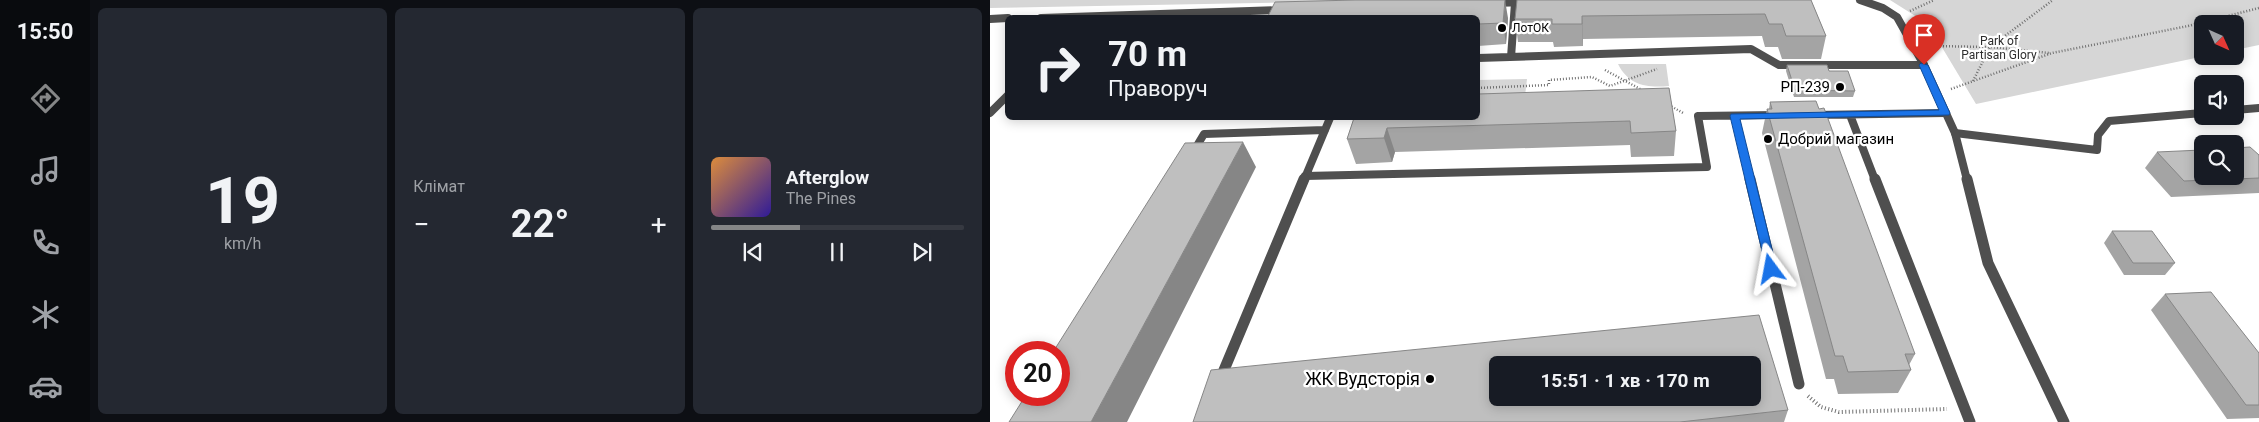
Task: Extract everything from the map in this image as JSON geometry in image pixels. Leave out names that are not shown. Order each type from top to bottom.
[{"type":"street","points":[[1864,1],[1897,17],[1924,65],[1955,133],[1988,263],[2064,422]]},
{"type":"street","points":[[1487,4],[1543,2]]},
{"type":"street","points":[[1511,57],[1515,3]]},
{"type":"street","points":[[1146,15],[1295,10]]},
{"type":"street","points":[[990,19],[1005,18]]},
{"type":"street","points":[[1480,58],[1751,49],[1779,65],[1924,65]]},
{"type":"street","points":[[990,113],[1005,99]]},
{"type":"street","points":[[2244,109],[2259,108]]},
{"type":"street","points":[[1802,115],[1946,113]]},
{"type":"street","points":[[1955,133],[2096,150],[2098,135],[2109,121],[2194,113]]},
{"type":"street","points":[[1305,176],[1707,167],[1698,116],[1783,115]]},
{"type":"street","points":[[1850,115],[1970,422]]},
{"type":"street","points":[[1734,116],[1799,384]]},
{"type":"street","points":[[1224,370],[1329,120]]},
{"type":"street","points":[[1184,166],[1204,134],[1325,130]]},
{"type":"path","points":[[1897,17],[1934,0]]},
{"type":"path","points":[[1973,81],[1990,47],[2052,0]]},
{"type":"path","points":[[1937,94],[2052,53],[2188,26],[2259,8]]},
{"type":"path","points":[[1912,46],[1990,47],[2052,53]]},
{"type":"path","points":[[1480,88],[1549,85],[1549,80],[1592,77],[1610,86],[1622,80],[1672,64],[1670,52]]},
{"type":"path","points":[[1590,54],[1591,62],[1648,94]]},
{"type":"path","points":[[1665,103],[1699,122]]},
{"type":"path","points":[[1799,384],[1821,407],[1839,412],[1965,409]]},
{"type":"green space","points":[[990,0],[1417,0],[990,8]]},
{"type":"green space","name":"Park of Partisan Glory","points":[[1890,0],[2259,0],[2259,45],[2244,48],[2244,15],[2194,15],[2194,58],[1976,104],[1928,24]]},
{"type":"green space","points":[[1618,64],[1666,64],[1669,86],[1661,87],[1647,86],[1633,81],[1622,71]]},
{"type":"green space","points":[[1527,79],[1525,96],[1480,98],[1480,80]]},
{"type":"building","points":[[1505,0],[1503,23],[1480,24],[1480,15],[1268,15],[1275,2]]},
{"type":"building","points":[[1517,0],[1811,0],[1826,36],[1786,36],[1782,24],[1769,24],[1765,14],[1582,16],[1582,24],[1552,24],[1552,19],[1515,19]]},
{"type":"building","points":[[1787,65],[1827,65],[1829,71],[1848,71],[1855,91],[1795,90]]},
{"type":"building","points":[[1669,88],[1676,131],[1631,133],[1630,121],[1387,128],[1384,138],[1347,139],[1353,120],[1480,120],[1480,94]]},
{"type":"building","points":[[1816,101],[1819,109],[1824,108],[1915,354],[1905,354],[1911,370],[1848,372],[1843,356],[1835,356],[1767,109],[1772,109],[1770,102]]},
{"type":"building","points":[[1243,142],[1091,422],[1009,422],[1019,406],[1070,406],[1070,341],[1060,341],[1185,143]]},
{"type":"building","points":[[2244,147],[2250,147],[2259,155],[2259,178],[2244,179]]},
{"type":"building","points":[[2194,150],[2194,181],[2184,181],[2157,152]]},
{"type":"building","points":[[2112,231],[2152,231],[2175,263],[2133,263]]},
{"type":"building","points":[[2211,292],[2259,353],[2259,405],[2246,405],[2165,294]]},
{"type":"building","points":[[1759,315],[1788,410],[1680,422],[1193,422],[1211,370]]},
{"type":"place","name":"ЛотОК","points":[[1502,28]]},
{"type":"place","name":"РП-239","points":[[1840,87]]},
{"type":"place","name":"Добрий магазин","points":[[1768,139]]},
{"type":"place","name":"ЖК Вудсторія","points":[[1430,379]]},
{"type":"route","points":[[1771,269],[1734,116],[1946,113],[1924,65]]}]
